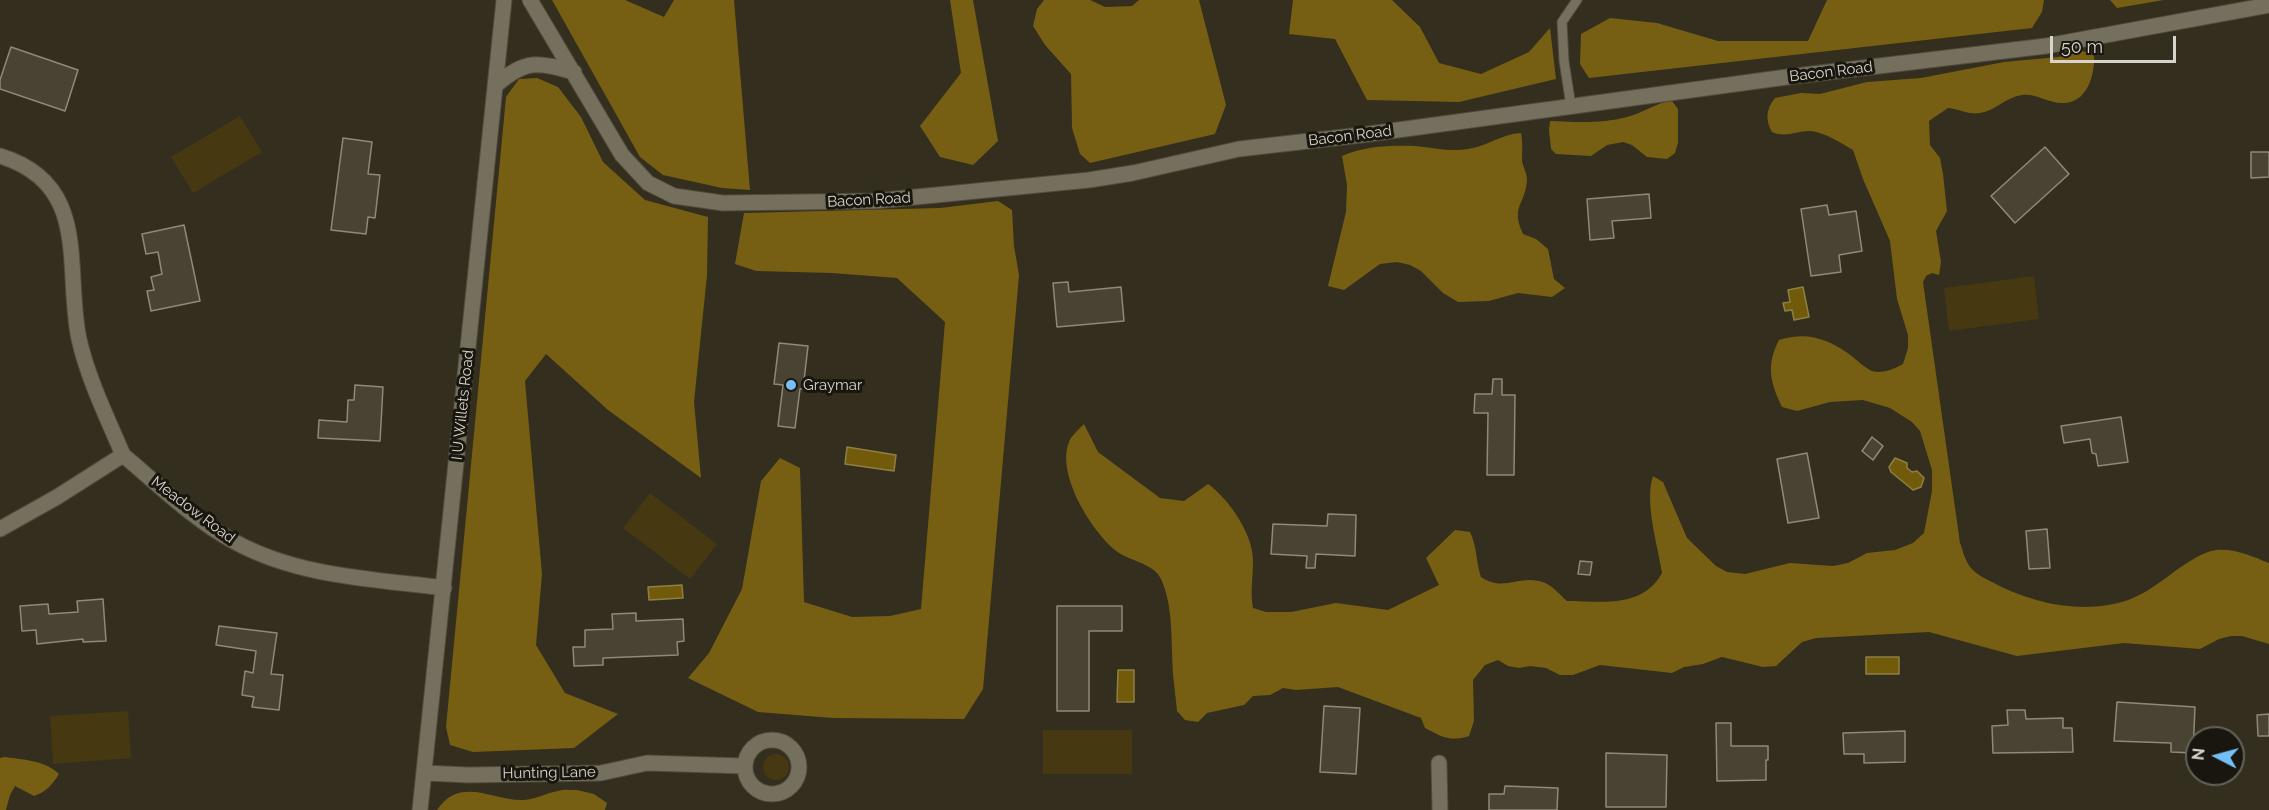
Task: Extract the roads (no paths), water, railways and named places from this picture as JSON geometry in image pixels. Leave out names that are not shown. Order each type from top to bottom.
[{"type":"street","name":"I U Willets Road","points":[[420,810],[504,0]]},
{"type":"street","name":"Bacon Road","points":[[530,0],[622,155],[648,183],[674,196],[723,203],[875,201],[1089,180],[1239,148],[1361,135],[1776,79],[2046,46],[2269,5]]},
{"type":"street","points":[[496,85],[514,70],[532,65],[544,65],[574,72]]},
{"type":"street","name":"Meadow Road","points":[[0,156],[17,161],[34,172],[57,198],[66,215],[79,337],[92,383],[123,455],[209,525],[235,542],[267,557],[315,572],[444,588]]},
{"type":"street","points":[[0,530],[123,455]]},
{"type":"street","name":"Hunting Lane","points":[[425,773],[468,775],[601,773],[647,763],[745,766]]},
{"type":"street","points":[[1439,763],[1440,810]]},
{"type":"lane","points":[[1571,106],[1564,61],[1562,21],[1577,0]]},
{"type":"place","name":"Graymar","points":[[791,385]]}]
